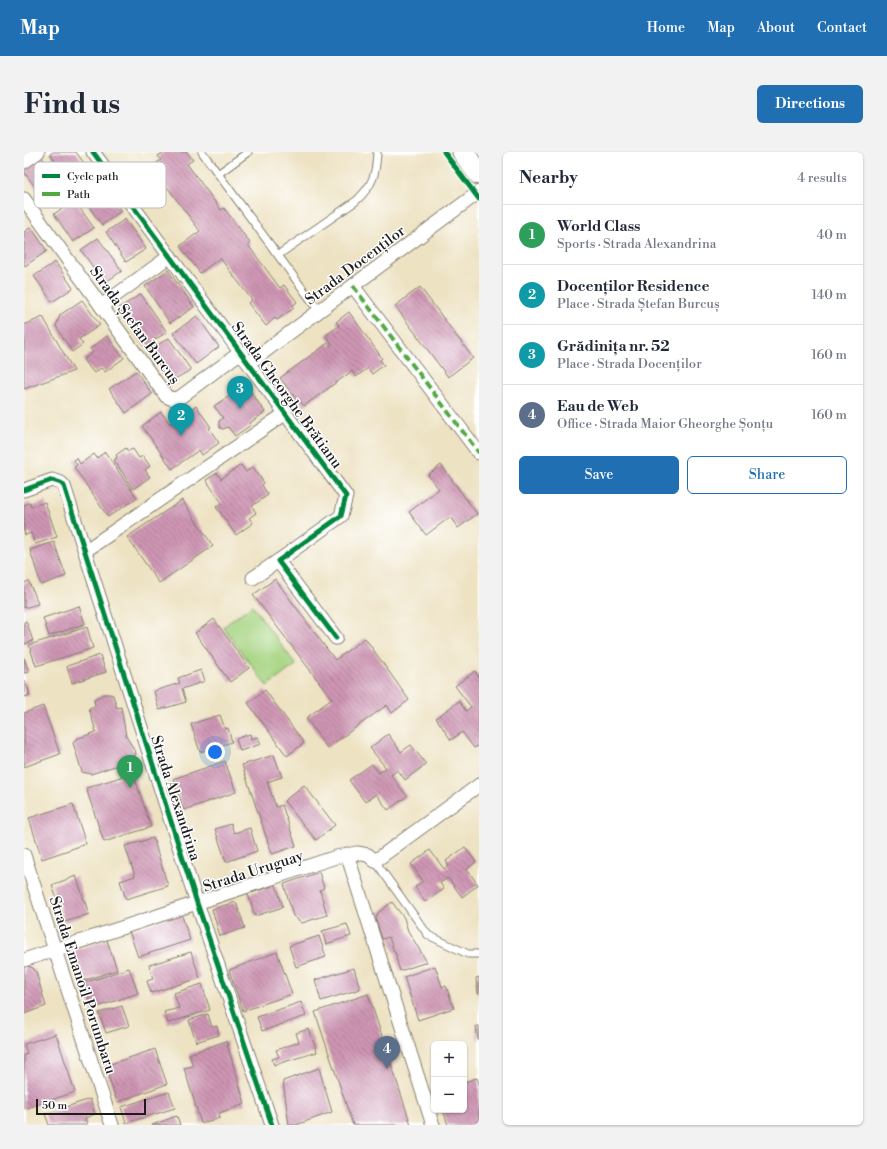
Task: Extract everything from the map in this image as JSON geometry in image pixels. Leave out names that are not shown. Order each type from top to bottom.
[{"type":"main road","points":[[463,152],[479,174]]},
{"type":"street","points":[[24,162],[38,152]]},
{"type":"street","name":"Strada Gheorghe Brătianu","points":[[93,152],[100,162]]},
{"type":"street","name":"Strada Docenților","points":[[250,363],[479,192]]},
{"type":"street","name":"Strada Ștefan Burcuș","points":[[24,199],[166,396],[174,399],[178,398],[241,352]]},
{"type":"street","name":"Strada Gheorghe Brătianu","points":[[134,208],[250,363],[346,496],[341,516],[254,578]]},
{"type":"street","points":[[102,306],[170,256]]},
{"type":"street","points":[[353,286],[479,454]]},
{"type":"street","points":[[85,550],[286,413]]},
{"type":"street","name":"Strada Alexandrina","points":[[24,490],[52,480],[56,480],[64,486],[197,903],[272,1125]]},
{"type":"street","points":[[278,561],[336,638]]},
{"type":"street","points":[[375,861],[479,785]]},
{"type":"street","name":"Strada Uruguay","points":[[24,960],[336,857],[357,853],[368,855],[375,861]]},
{"type":"street","points":[[347,854],[433,1125]]},
{"type":"street","name":"Strada Emanoil Porumbaru","points":[[24,855],[112,1125]]},
{"type":"lane","points":[[202,152],[319,311]]},
{"type":"lane","points":[[218,174],[248,152]]},
{"type":"lane","points":[[278,255],[364,194],[372,182],[376,170],[377,152]]},
{"type":"lane","points":[[375,861],[428,936],[468,954],[479,954]]},
{"type":"green space","points":[[252,605],[296,665],[267,686],[223,627]]},
{"type":"building","points":[[53,152],[76,152],[83,162],[56,162],[50,154]]},
{"type":"building","points":[[164,152],[187,152],[193,160],[187,164],[221,210],[224,208],[250,243],[248,245],[280,288],[284,285],[297,302],[292,306],[294,308],[277,320],[275,318],[266,326],[248,303],[252,300],[220,258],[200,273],[180,246],[200,231],[166,188],[166,162],[158,162],[161,160],[158,156]]},
{"type":"building","points":[[41,156],[45,162],[34,162],[34,186],[24,172],[24,169]]},
{"type":"building","points":[[63,208],[80,208],[94,228],[73,242],[54,214]]},
{"type":"building","points":[[90,208],[119,208],[121,211],[102,225]]},
{"type":"building","points":[[125,219],[146,249],[126,262],[106,232]]},
{"type":"building","points":[[31,227],[47,251],[25,266],[24,232]]},
{"type":"building","points":[[98,238],[122,271],[104,283],[81,250]]},
{"type":"building","points":[[55,262],[73,288],[52,302],[34,276]]},
{"type":"building","points":[[168,270],[194,307],[170,323],[145,286]]},
{"type":"building","points":[[420,287],[473,358],[448,377],[395,306]]},
{"type":"building","points":[[141,294],[167,332],[145,346],[119,308]]},
{"type":"building","points":[[82,300],[100,325],[79,339],[83,344],[72,352],[56,326],[60,315]]},
{"type":"building","points":[[349,312],[382,358],[380,360],[384,365],[372,374],[368,368],[356,377],[352,371],[304,406],[298,398],[296,399],[280,378],[328,343],[330,346],[332,344],[326,335],[339,326],[336,322]]},
{"type":"building","points":[[197,316],[219,347],[196,364],[173,333]]},
{"type":"building","points":[[43,317],[74,371],[24,389],[24,325]]},
{"type":"building","points":[[107,336],[124,358],[105,372],[101,368],[94,373],[83,360],[93,352],[90,349]]},
{"type":"building","points":[[169,338],[191,370],[169,382],[149,350]]},
{"type":"building","points":[[136,371],[152,394],[126,413],[109,389]]},
{"type":"building","points":[[246,385],[265,412],[250,423],[251,425],[235,436],[228,427],[223,429],[220,428],[219,421],[223,418],[214,406]]},
{"type":"building","points":[[196,406],[211,427],[209,428],[219,443],[202,455],[199,450],[172,469],[142,426],[161,412],[170,424]]},
{"type":"building","points":[[126,448],[128,451],[133,449],[139,458],[143,456],[150,466],[145,470],[150,477],[133,489],[114,460],[117,458],[116,455]]},
{"type":"building","points":[[105,452],[137,498],[108,517],[74,467],[77,465],[74,460],[77,458],[80,464],[94,454],[97,458]]},
{"type":"building","points":[[241,465],[246,472],[253,467],[264,483],[262,485],[268,495],[252,506],[256,513],[249,518],[253,523],[236,535],[216,507],[222,503],[206,480],[217,473],[221,479]]},
{"type":"building","points":[[441,465],[477,514],[458,528],[450,517],[426,535],[409,512],[439,489],[428,475]]},
{"type":"building","points":[[182,500],[213,546],[159,583],[127,537]]},
{"type":"building","points":[[45,502],[57,537],[35,544],[31,533],[25,535],[24,505],[30,503],[31,507]]},
{"type":"building","points":[[54,542],[66,576],[41,585],[30,550]]},
{"type":"building","points":[[275,579],[335,660],[365,638],[409,700],[392,713],[387,705],[327,748],[306,718],[332,699],[253,595]]},
{"type":"building","points":[[29,581],[38,604],[24,608],[24,583]]},
{"type":"building","points":[[79,606],[85,624],[49,636],[43,618]]},
{"type":"building","points":[[214,619],[249,668],[230,682],[195,633]]},
{"type":"building","points":[[26,621],[33,641],[24,644],[24,622]]},
{"type":"building","points":[[87,627],[93,648],[36,666],[29,645]]},
{"type":"building","points":[[100,655],[106,672],[72,683],[67,666]]},
{"type":"building","points":[[24,658],[29,672],[24,673]]},
{"type":"building","points":[[201,670],[205,681],[182,689],[186,702],[159,710],[154,691],[180,683],[178,678]]},
{"type":"building","points":[[475,671],[479,677],[479,745],[474,748],[462,732],[451,740],[436,718],[459,701],[466,711],[471,707],[455,686]]},
{"type":"building","points":[[24,681],[30,695],[24,697]]},
{"type":"building","points":[[265,690],[304,743],[287,756],[248,703]]},
{"type":"building","points":[[104,694],[113,695],[117,708],[121,707],[126,736],[136,753],[133,760],[91,774],[82,772],[73,743],[76,739],[96,732],[89,708],[95,706],[94,699]]},
{"type":"building","points":[[43,706],[60,754],[24,767],[24,713]]},
{"type":"building","points":[[220,715],[225,729],[228,728],[232,742],[200,752],[191,724]]},
{"type":"building","points":[[250,734],[251,739],[258,737],[261,744],[240,751],[236,739]]},
{"type":"building","points":[[388,734],[401,752],[411,745],[426,764],[405,780],[398,770],[391,775],[407,796],[388,810],[376,794],[365,802],[349,780],[372,764],[379,773],[386,768],[370,748]]},
{"type":"building","points":[[274,755],[282,777],[267,782],[276,807],[282,805],[296,846],[272,854],[242,765]]},
{"type":"building","points":[[225,761],[236,792],[184,810],[173,779]]},
{"type":"building","points":[[133,773],[151,827],[104,842],[86,788]]},
{"type":"building","points":[[304,785],[335,825],[316,840],[284,801]]},
{"type":"building","points":[[73,804],[86,844],[42,859],[29,818]]},
{"type":"building","points":[[231,824],[234,833],[250,828],[257,851],[226,862],[215,829]]},
{"type":"building","points":[[153,838],[168,886],[126,899],[120,881],[135,876],[125,846]]},
{"type":"building","points":[[465,847],[476,862],[467,869],[478,885],[462,897],[448,878],[440,883],[444,889],[425,902],[415,887],[423,881],[411,864],[430,850],[444,869],[449,866],[446,861]]},
{"type":"building","points":[[319,872],[324,888],[320,890],[327,915],[302,923],[293,916],[284,884]]},
{"type":"building","points":[[76,876],[89,914],[65,922],[52,885]]},
{"type":"building","points":[[276,885],[283,907],[255,916],[248,894]]},
{"type":"building","points":[[236,902],[245,928],[220,936],[212,909]]},
{"type":"building","points":[[392,902],[404,918],[408,931],[427,962],[400,971],[389,937],[382,939],[376,920],[378,913]]},
{"type":"building","points":[[181,913],[190,940],[138,957],[129,931]]},
{"type":"building","points":[[347,924],[351,936],[326,944],[322,931]]},
{"type":"building","points":[[319,936],[326,957],[296,967],[289,946]]},
{"type":"building","points":[[107,940],[117,970],[83,981],[73,951]]},
{"type":"building","points":[[191,952],[200,978],[151,993],[147,981],[153,979],[149,965]]},
{"type":"building","points":[[277,952],[292,994],[243,1011],[229,970]]},
{"type":"building","points":[[27,966],[33,968],[36,972],[46,1006],[24,1014],[24,967]]},
{"type":"building","points":[[435,966],[442,987],[446,986],[454,1008],[418,1020],[404,977]]},
{"type":"building","points":[[129,968],[138,993],[92,1009],[84,983]]},
{"type":"building","points":[[354,968],[360,989],[321,1001],[315,980]]},
{"type":"building","points":[[479,977],[479,994],[478,994],[476,978]]},
{"type":"building","points":[[202,984],[210,1010],[168,1023],[164,1012],[179,1008],[174,993]]},
{"type":"building","points":[[368,994],[411,1125],[353,1125],[315,1012]]},
{"type":"building","points":[[301,1002],[306,1016],[262,1031],[257,1017]]},
{"type":"building","points":[[122,1006],[129,1026],[106,1033],[99,1013]]},
{"type":"building","points":[[208,1014],[212,1027],[217,1026],[219,1035],[196,1042],[189,1020]]},
{"type":"building","points":[[476,1026],[479,1026],[479,1040],[478,1040]]},
{"type":"building","points":[[309,1029],[317,1052],[274,1065],[272,1059],[279,1057],[276,1050],[299,1042],[296,1033]]},
{"type":"building","points":[[56,1034],[75,1092],[24,1109],[24,1055],[27,1054],[24,1044]]},
{"type":"building","points":[[226,1041],[245,1104],[219,1113],[220,1118],[201,1123],[184,1068],[193,1066],[189,1054]]},
{"type":"building","points":[[155,1049],[167,1084],[117,1102],[105,1066]]},
{"type":"building","points":[[319,1068],[332,1112],[296,1125],[289,1125],[283,1081]]},
{"type":"building","points":[[477,1078],[479,1083],[479,1125],[448,1125],[444,1113],[467,1113],[467,1081]]},
{"type":"building","points":[[169,1092],[175,1108],[126,1123],[121,1107]]},
{"type":"building","points":[[90,1099],[95,1114],[85,1118],[87,1125],[49,1125],[45,1114]]},
{"type":"building","points":[[177,1116],[180,1125],[152,1125]]},
{"type":"marked path","points":[[353,286],[479,453]]},
{"type":"cycle path","points":[[93,152],[100,162]]},
{"type":"cycle path","points":[[444,152],[479,199]]},
{"type":"cycle path","points":[[134,208],[346,496],[341,516],[278,561],[336,638]]},
{"type":"cycle path","points":[[24,490],[52,480],[61,483],[64,486],[197,903],[272,1125]]},
{"type":"place","name":"Grădinița nr. 52","points":[[240,409]]},
{"type":"place","name":"Docenților Residence","points":[[181,436]]},
{"type":"place","name":"World Class","points":[[130,788]]},
{"type":"place","name":"Eau de Web","points":[[387,1069]]}]
